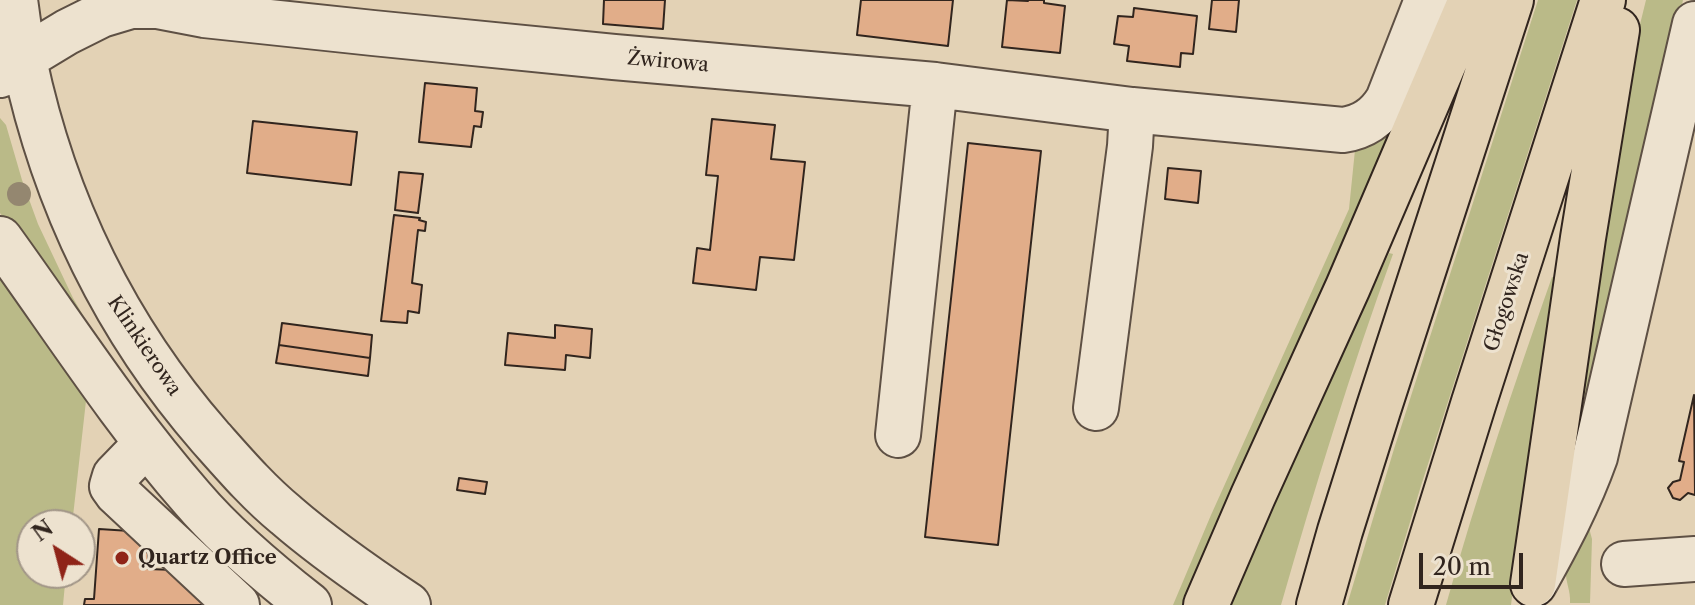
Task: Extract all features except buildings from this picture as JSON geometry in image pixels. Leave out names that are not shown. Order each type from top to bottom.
[{"type":"main road","points":[[1206,605],[1348,287],[1471,0]]},
{"type":"main road","points":[[1319,605],[1511,0]]},
{"type":"main road","name":"Głogowska","points":[[1411,605],[1603,0]]},
{"type":"main road","points":[[1532,595],[1621,0]]},
{"type":"street","name":"Klinkierowa","points":[[15,0],[12,67],[40,127],[71,213],[123,320],[156,370],[242,473],[284,514],[408,605]]},
{"type":"street","name":"Żwirowa","points":[[12,67],[67,32],[101,15],[131,6],[157,3],[219,16],[524,48],[935,85],[1132,110],[1343,130],[1356,128],[1371,120],[1384,107],[1427,0]]},
{"type":"street","points":[[1532,595],[1582,493],[1595,457],[1695,24]]},
{"type":"street","points":[[898,435],[935,85]]},
{"type":"street","points":[[1096,408],[1132,110]]},
{"type":"street","points":[[0,239],[146,444],[194,501],[280,583],[309,605]]},
{"type":"street","points":[[146,444],[115,476],[112,486],[237,605]]},
{"type":"street","points":[[1624,564],[1695,559]]},
{"type":"green space","points":[[1455,0],[1182,605],[1173,605],[1349,209],[1356,140]]},
{"type":"green space","points":[[1538,0],[1577,0],[1385,605],[1347,605],[1394,449]]},
{"type":"green space","points":[[1646,0],[1683,0],[1596,371],[1561,498],[1630,65]]},
{"type":"green space","points":[[0,118],[6,125],[38,224],[73,298],[112,365],[109,367],[0,213]]},
{"type":"green space","points":[[1389,253],[1393,254],[1334,428],[1281,605],[1229,605]]},
{"type":"green space","points":[[0,277],[87,392],[74,509],[16,509],[16,589],[64,589],[63,605],[0,605]]},
{"type":"green space","points":[[1552,277],[1557,278],[1536,405],[1511,605],[1446,605],[1496,440]]},
{"type":"green space","points":[[1589,528],[1592,539],[1590,603],[1570,603],[1566,571]]},
{"type":"place","name":"Quartz Office","points":[[122,558]]}]
